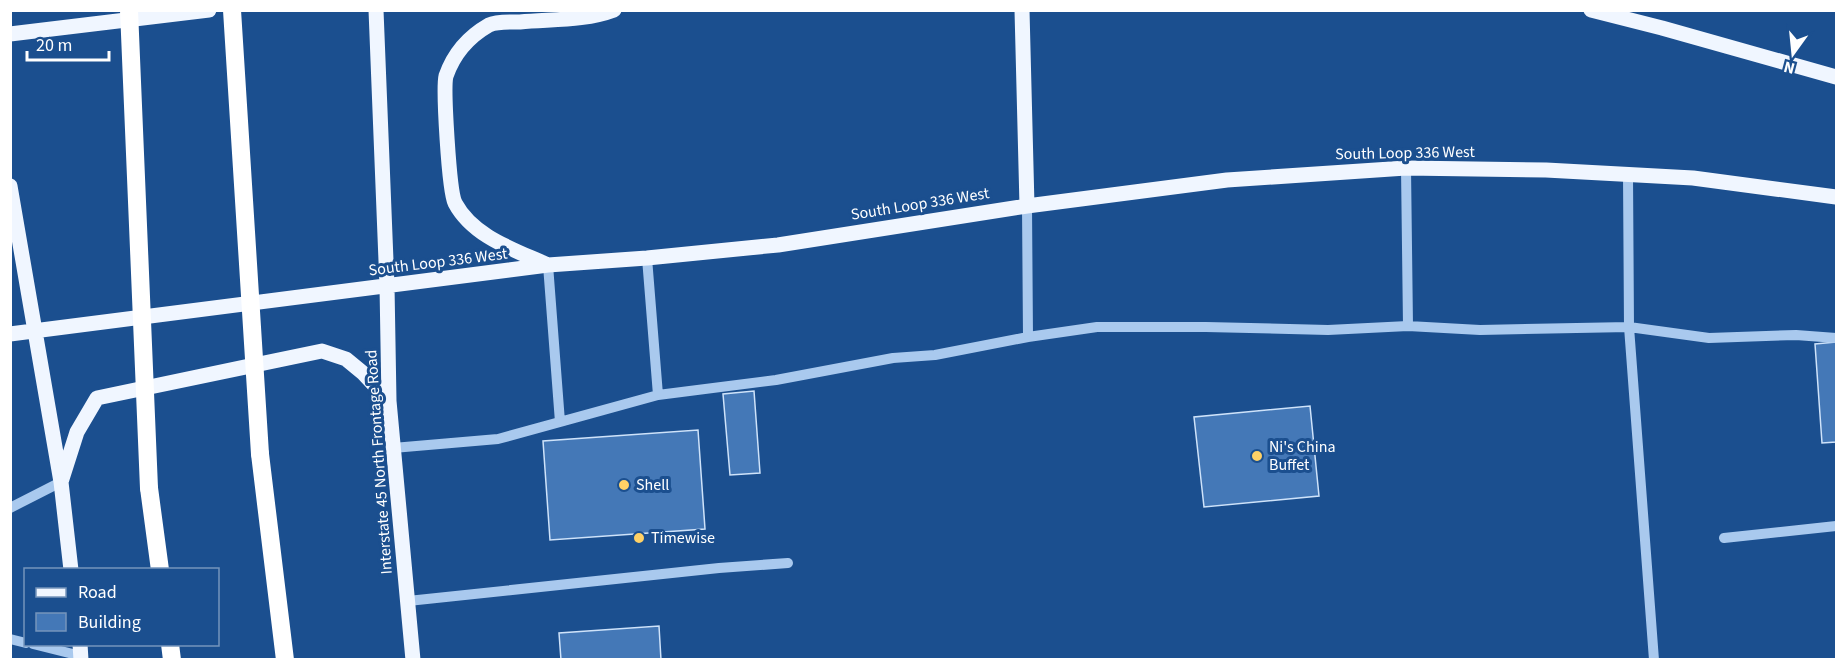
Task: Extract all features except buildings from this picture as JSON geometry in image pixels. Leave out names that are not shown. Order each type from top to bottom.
[{"type":"highway","points":[[129,10],[149,488],[160,568]]},
{"type":"highway","points":[[232,10],[260,454],[285,660]]},
{"type":"main road","points":[[10,34],[209,10]]},
{"type":"main road","name":"Interstate 45 North Frontage Road","points":[[376,10],[387,286],[389,401],[413,660]]},
{"type":"main road","points":[[548,265],[489,238],[468,219],[454,202],[450,181],[445,78],[456,54],[470,37],[492,23],[598,16],[614,10]]},
{"type":"main road","points":[[1022,10],[1027,206]]},
{"type":"main road","points":[[1594,11],[1836,77]]},
{"type":"main road","name":"South Loop 336 West","points":[[10,334],[548,265],[778,245],[1027,206],[1227,180],[1406,168],[1546,171],[1693,178],[1836,197]]},
{"type":"main road","points":[[10,186],[61,482],[71,568]]},
{"type":"main road","points":[[61,482],[78,432],[97,398],[322,351],[346,359],[389,401]]},
{"type":"lane","points":[[1406,168],[1408,326]]},
{"type":"lane","points":[[1628,175],[1629,327],[1654,660]]},
{"type":"lane","points":[[1027,206],[1028,336]]},
{"type":"lane","points":[[646,258],[658,395]]},
{"type":"lane","points":[[548,265],[560,422]]},
{"type":"lane","points":[[393,448],[498,439],[658,395],[776,380],[893,358],[936,355],[1028,336],[1097,327],[1328,330],[1408,326],[1480,330],[1629,327],[1709,338],[1796,334],[1836,338]]},
{"type":"lane","points":[[10,508],[61,482]]},
{"type":"lane","points":[[1724,538],[1836,526]]},
{"type":"lane","points":[[408,602],[719,568],[788,563]]},
{"type":"lane","points":[[39,646],[81,653]]},
{"type":"place","name":"Ni's China Buffet","points":[[1257,456]]},
{"type":"place","name":"Shell","points":[[624,485]]},
{"type":"place","name":"Timewise","points":[[639,538]]}]
